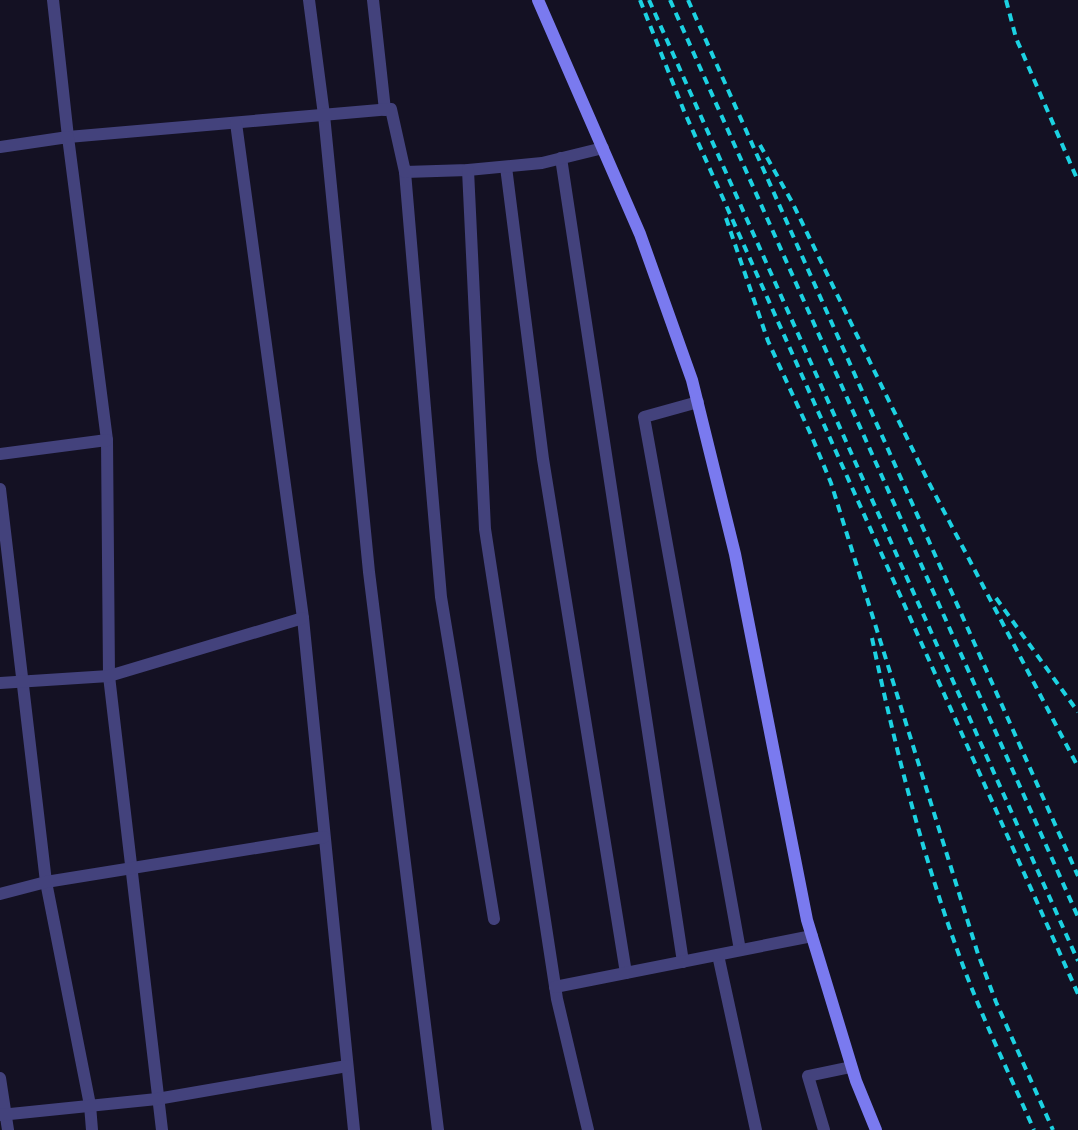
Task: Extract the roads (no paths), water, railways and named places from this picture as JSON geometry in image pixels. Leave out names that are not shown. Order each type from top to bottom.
[{"type":"main road","points":[[538,0],[640,234],[692,380],[734,554],[812,936],[851,1067],[876,1130]]},
{"type":"street","points":[[53,0],[68,136],[107,440],[109,676],[162,1130]]},
{"type":"street","points":[[310,0],[324,115],[369,572],[438,1130]]},
{"type":"street","points":[[373,0],[385,110]]},
{"type":"street","points":[[0,147],[68,136],[391,109],[405,172],[441,597],[494,919]]},
{"type":"street","points":[[236,123],[303,618],[354,1130]]},
{"type":"street","points":[[405,172],[506,167],[561,158],[603,148]]},
{"type":"street","points":[[561,158],[683,962]]},
{"type":"street","points":[[506,167],[543,459],[626,973]]},
{"type":"street","points":[[468,170],[485,529],[555,987],[588,1130]]},
{"type":"street","points":[[698,402],[644,416],[740,950]]},
{"type":"street","points":[[0,454],[107,440]]},
{"type":"street","points":[[0,489],[24,680],[46,882],[90,1105],[92,1130]]},
{"type":"street","points":[[0,683],[109,676],[303,618]]},
{"type":"street","points":[[0,894],[46,882],[131,870],[324,837]]},
{"type":"street","points":[[555,987],[812,936]]},
{"type":"street","points":[[718,955],[756,1130]]},
{"type":"street","points":[[3,1115],[157,1099],[347,1066]]},
{"type":"street","points":[[824,1130],[808,1076],[851,1067]]},
{"type":"street","points":[[0,1078],[3,1115],[8,1130]]},
{"type":"railway","points":[[640,0],[684,111],[1078,994]]},
{"type":"railway","points":[[649,0],[1078,961]]},
{"type":"railway","points":[[670,0],[1078,917]]},
{"type":"railway","points":[[688,0],[1078,876]]},
{"type":"railway","points":[[1006,0],[1016,38],[1078,181]]},
{"type":"railway","points":[[760,145],[792,202],[927,479],[1078,767]]},
{"type":"railway","points":[[726,218],[768,341],[831,483],[978,954],[996,1002],[1053,1130]]},
{"type":"railway","points":[[996,598],[1078,712]]},
{"type":"railway","points":[[872,638],[911,802],[948,923],[979,1005],[1034,1130]]}]
